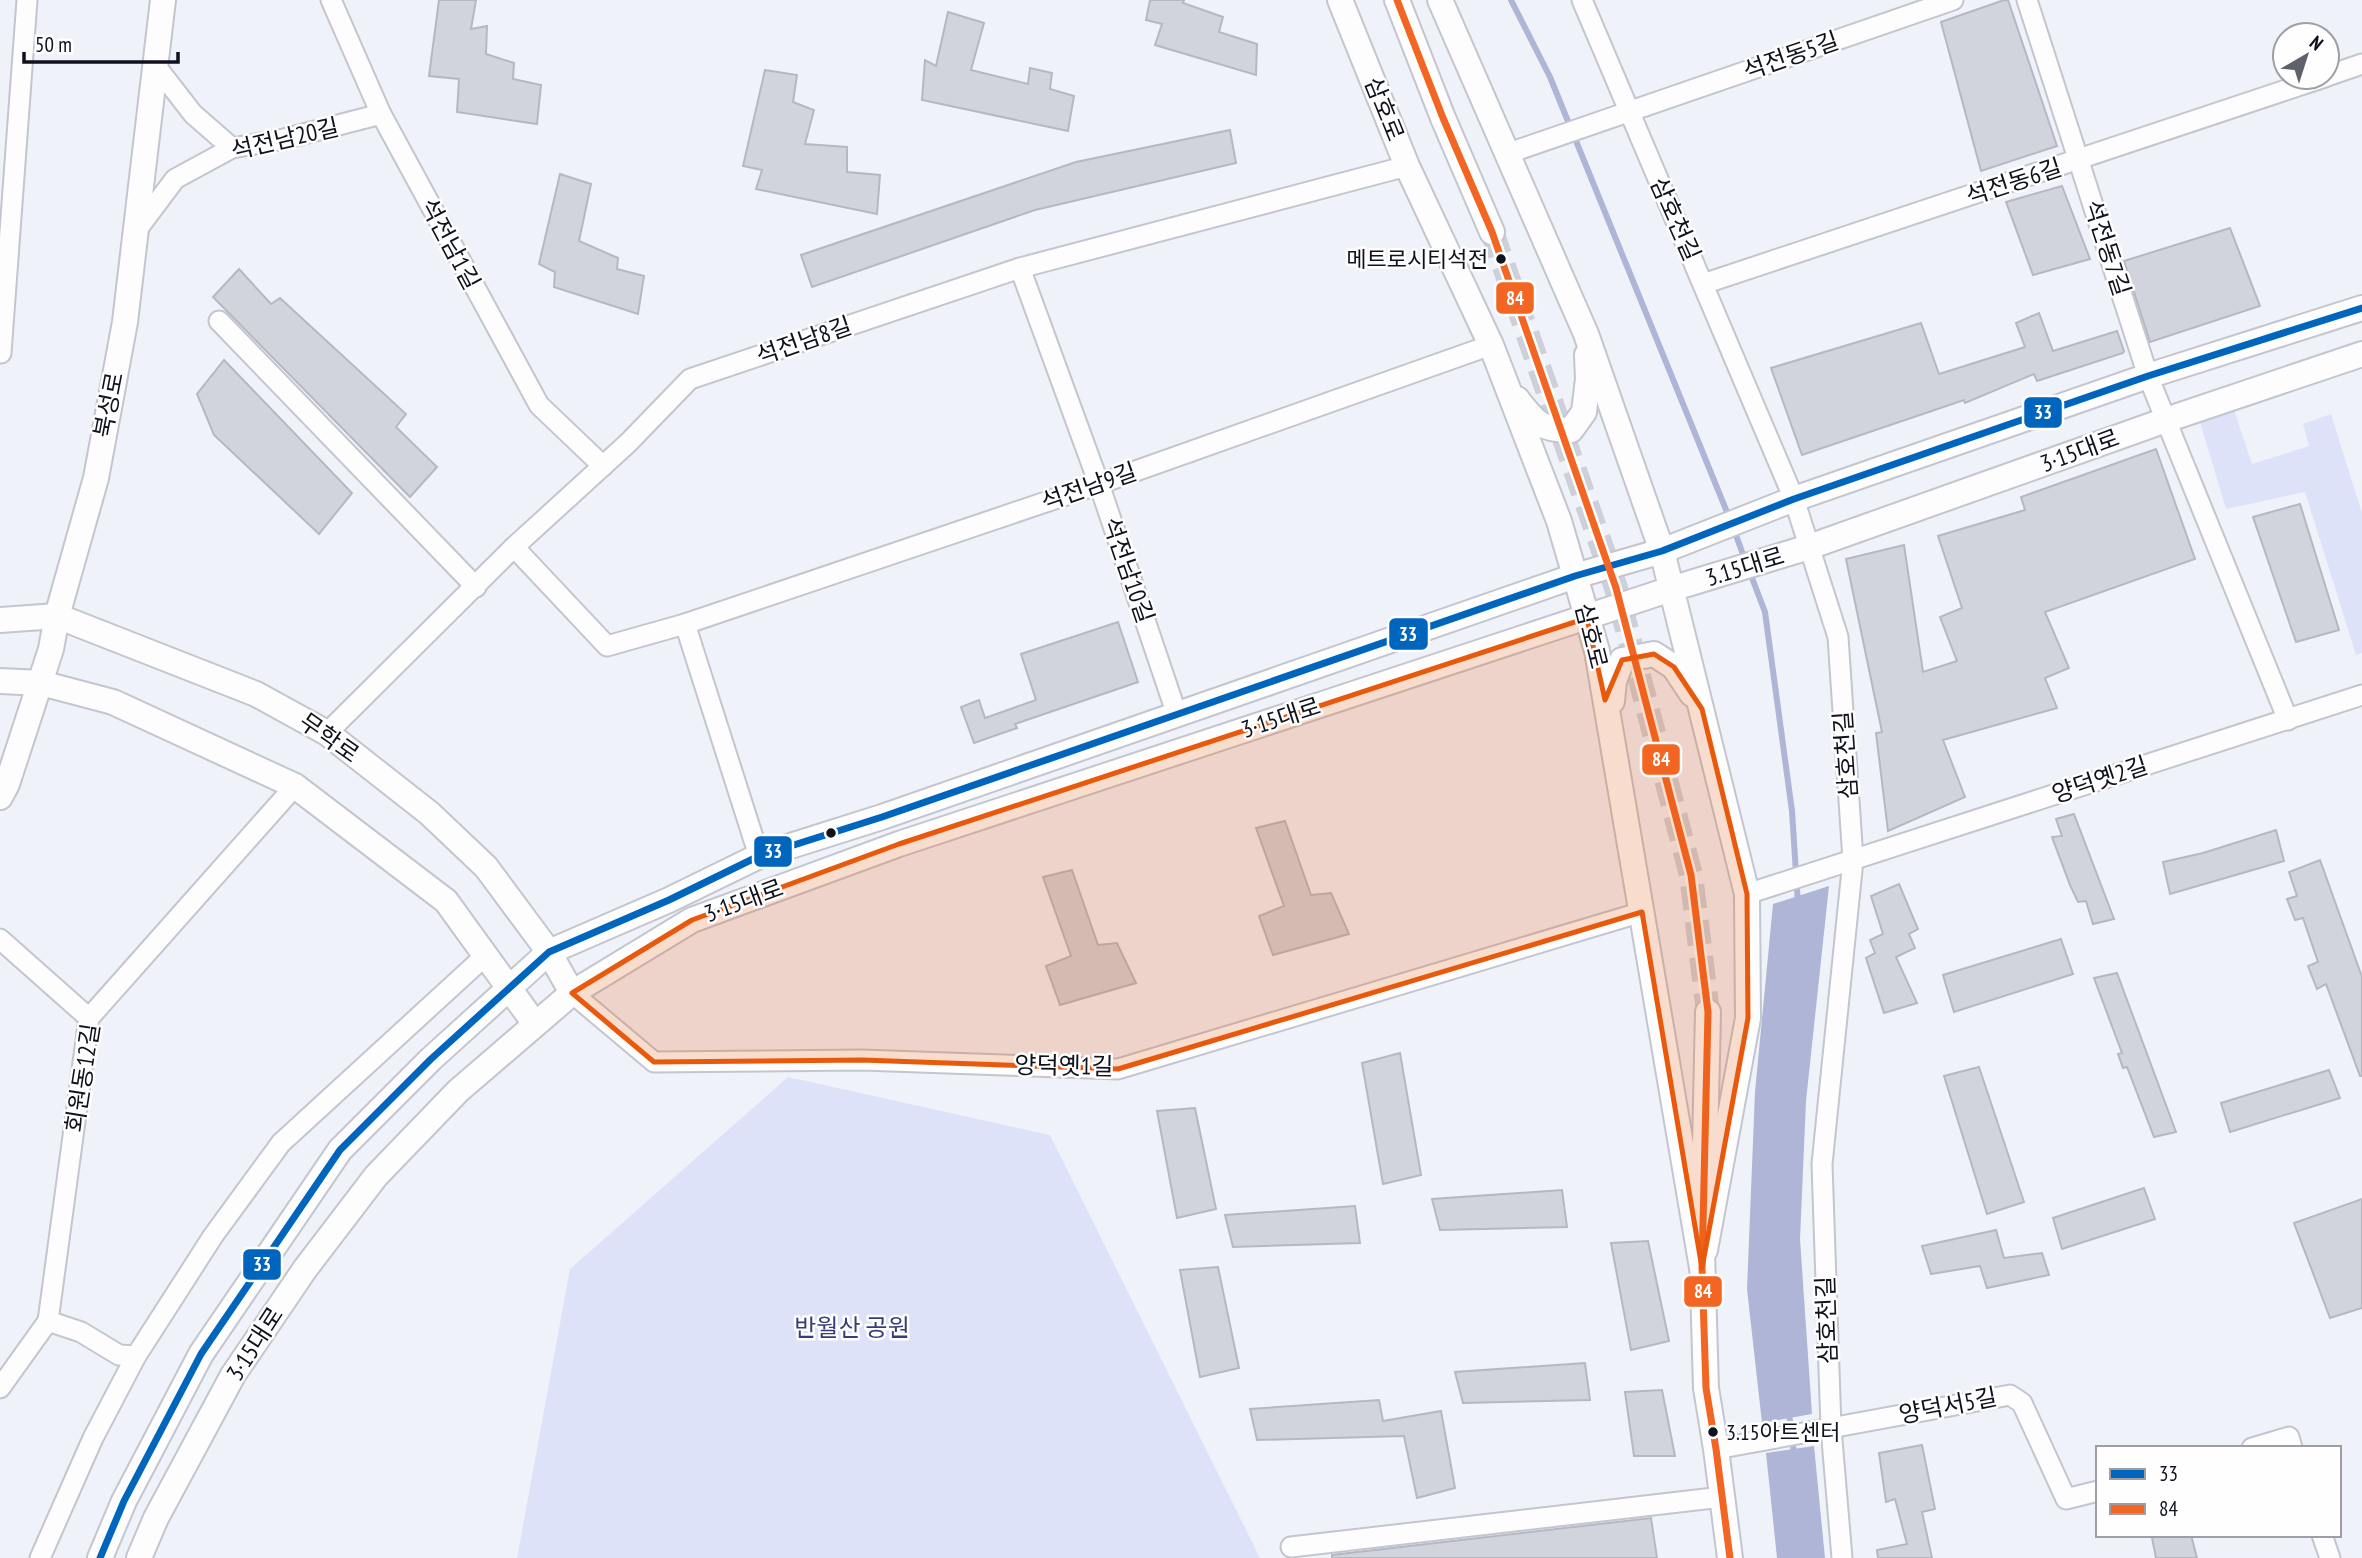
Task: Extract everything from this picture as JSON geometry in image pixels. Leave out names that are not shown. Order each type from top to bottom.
[{"type":"main road","name":"북성로","points":[[0,797],[7,784],[41,683],[96,478],[125,322],[163,0]]},
{"type":"main road","name":"삼호로","points":[[1340,0],[1407,166],[1491,345],[1559,521],[1597,651],[1702,1268]]},
{"type":"main road","points":[[1397,0],[1443,118],[1492,232]]},
{"type":"main road","name":"삼호로","points":[[1440,0],[1514,151],[1670,548],[1681,586],[1702,709],[1756,891],[1748,1018],[1702,1268]]},
{"type":"main road","name":"3·15대로","points":[[1788,502],[2148,376],[2362,308]]},
{"type":"main road","points":[[1506,385],[1534,420],[1552,430],[1571,430],[1584,412],[1588,379],[1586,334]]},
{"type":"main road","name":"3·15대로","points":[[1804,549],[2166,420],[2362,354]]},
{"type":"main road","name":"3.15대로","points":[[1670,548],[1788,502]]},
{"type":"main road","name":"3·15대로","points":[[100,1558],[124,1501],[201,1354],[340,1150],[431,1059],[549,951],[670,900],[759,856],[882,817],[1575,576],[1670,548]]},
{"type":"main road","name":"3.15대로","points":[[1681,586],[1804,549]]},
{"type":"main road","name":"3·15대로","points":[[139,1558],[156,1518],[233,1376],[305,1269],[376,1176],[458,1091],[572,993],[692,920],[874,853],[1681,586]]},
{"type":"main road","name":"무학로","points":[[0,620],[57,616],[256,694],[327,733],[429,813],[486,867],[549,951],[572,993]]},
{"type":"main road","points":[[1610,727],[1614,681],[1622,660],[1654,654],[1674,667],[1702,709]]},
{"type":"main road","points":[[0,681],[41,683],[113,702],[295,786],[446,901],[535,1024]]},
{"type":"main road","name":"삼호로","points":[[1708,1012],[1702,1268],[1706,1388],[1730,1558]]},
{"type":"street","points":[[1,352],[27,0]]},
{"type":"street","name":"석전남1길","points":[[331,0],[381,114],[539,405],[603,466]]},
{"type":"street","name":"삼호천길","points":[[1582,0],[1621,115],[1703,284],[1838,637],[1845,862],[1822,1164],[1825,1429],[1842,1558]]},
{"type":"street","name":"석전동5길","points":[[1514,151],[1953,0]]},
{"type":"street","name":"석전동7길","points":[[2028,0],[2148,376],[2288,720]]},
{"type":"street","name":"석전동6길","points":[[2341,72],[2362,64]]},
{"type":"street","points":[[155,65],[193,114],[232,148]]},
{"type":"street","name":"석전동6길","points":[[1703,284],[2285,91]]},
{"type":"street","points":[[0,102],[20,104]]},
{"type":"street","name":"석전남20길","points":[[136,231],[175,179],[232,148],[284,139],[381,114]]},
{"type":"street","name":"석전남8길","points":[[327,733],[514,547],[603,466],[690,379],[1020,268],[1407,166]]},
{"type":"street","name":"석전남10길","points":[[1020,268],[1099,484],[1177,715]]},
{"type":"street","points":[[219,321],[476,587]]},
{"type":"street","name":"석전남9길","points":[[514,547],[607,646],[685,624],[1099,484],[1491,345]]},
{"type":"street","points":[[685,624],[759,856]]},
{"type":"street","name":"양덕옛2길","points":[[1756,891],[2362,695]]},
{"type":"street","name":"회원동12길","points":[[0,1388],[48,1321],[89,1018],[295,786]]},
{"type":"street","name":"양덕옛1길","points":[[572,993],[654,1062],[862,1060],[1118,1069],[1643,912]]},
{"type":"street","points":[[0,939],[89,1018]]},
{"type":"street","points":[[40,1558],[93,1438],[136,1356],[213,1236],[281,1143],[485,956]]},
{"type":"street","points":[[48,1321],[82,1332],[119,1355],[136,1356]]},
{"type":"street","name":"양덕서5길","points":[[1825,1429],[2010,1395],[2022,1404],[2066,1499],[2096,1492]]},
{"type":"street","points":[[1716,1449],[1825,1429]]},
{"type":"street","points":[[2259,1446],[2289,1437],[2291,1446]]},
{"type":"street","points":[[1291,1547],[1722,1497]]},
{"type":"street","points":[[2323,1537],[2330,1558]]},
{"type":"highlighted area","points":[[1587,618],[1605,700],[1622,660],[1654,654],[1674,667],[1702,709],[1747,894],[1748,1018],[1702,1268],[1642,912],[1118,1069],[862,1060],[654,1062],[572,993],[692,920],[899,844]]},
{"type":"green space","points":[[2234,410],[2252,464],[2309,446],[2303,424],[2331,414],[2362,513],[2362,653],[2356,655],[2305,492],[2226,509],[2199,419]]},
{"type":"green space","name":"반월산 공원","points":[[788,1077],[1050,1135],[1260,1558],[517,1558],[570,1269]]},
{"type":"shaded area","points":[[1829,886],[1806,1101],[1800,1239],[1812,1414],[1762,1423],[1747,1289],[1755,1092],[1773,904]]},
{"type":"shaded area","points":[[1814,1446],[1825,1558],[1777,1558],[1766,1453]]},
{"type":"building","points":[[439,0],[476,0],[471,29],[487,26],[486,54],[514,63],[513,79],[541,85],[537,124],[457,112],[459,79],[429,76]]},
{"type":"building","points":[[1150,0],[1184,0],[1183,3],[1223,17],[1219,32],[1257,44],[1256,75],[1155,45],[1162,24],[1146,20]]},
{"type":"building","points":[[2008,0],[2057,146],[1981,171],[1941,22]]},
{"type":"building","points":[[948,12],[984,23],[971,70],[1028,84],[1030,68],[1052,73],[1050,89],[1074,96],[1068,131],[922,100],[925,60],[936,66]]},
{"type":"building","points":[[765,70],[797,75],[793,102],[814,110],[805,144],[847,147],[847,172],[880,175],[877,214],[756,189],[762,170],[743,166]]},
{"type":"building","points":[[1230,130],[1236,163],[1035,210],[812,287],[801,255],[1076,162]]},
{"type":"building","points":[[560,174],[591,184],[579,241],[618,258],[617,269],[644,276],[638,314],[554,287],[555,272],[539,264]]},
{"type":"building","points":[[2062,186],[2090,259],[2033,275],[2006,202]]},
{"type":"building","points":[[2230,228],[2260,306],[2150,342],[2124,261]]},
{"type":"building","points":[[239,269],[271,304],[280,298],[406,414],[396,427],[437,467],[410,497],[213,297]]},
{"type":"building","points":[[2039,313],[2053,351],[2117,331],[2124,351],[2037,381],[2034,374],[1965,403],[1964,400],[1802,455],[1771,368],[1921,323],[1939,374],[2025,347],[2016,323]]},
{"type":"building","points":[[224,360],[352,493],[319,534],[214,435],[197,394]]},
{"type":"building","points":[[2156,449],[2195,559],[2045,612],[2069,668],[2045,678],[2057,708],[1943,740],[1965,797],[1888,831],[1876,733],[1882,732],[1846,559],[1904,545],[1923,672],[1957,661],[1940,617],[1962,608],[1938,536],[2025,510],[2021,497]]},
{"type":"building","points":[[2300,504],[2339,630],[2296,642],[2253,517]]},
{"type":"building","points":[[1118,622],[1138,682],[1015,724],[1017,728],[974,743],[961,707],[979,700],[985,718],[1036,700],[1021,654]]},
{"type":"building","points":[[2074,814],[2114,919],[2093,924],[2086,901],[2078,902],[2070,885],[2052,837],[2062,836],[2056,819]]},
{"type":"building","points":[[1285,821],[1311,895],[1331,893],[1349,934],[1273,955],[1259,916],[1284,906],[1256,828]]},
{"type":"building","points":[[2276,830],[2284,861],[2170,894],[2163,862],[2203,853]]},
{"type":"building","points":[[2320,860],[2362,977],[2362,1076],[2326,984],[2317,989],[2308,966],[2318,962],[2303,918],[2295,920],[2287,899],[2297,896],[2289,872]]},
{"type":"building","points":[[1072,870],[1098,945],[1117,943],[1136,983],[1060,1005],[1046,966],[1071,956],[1043,877]]},
{"type":"building","points":[[1899,884],[1918,929],[1909,934],[1915,948],[1896,957],[1917,1003],[1884,1013],[1866,958],[1875,953],[1870,940],[1883,934],[1871,896]]},
{"type":"building","points":[[2061,939],[2073,974],[1954,1012],[1943,975]]},
{"type":"building","points":[[2117,973],[2176,1132],[2154,1137],[2127,1067],[2123,1068],[2118,1054],[2122,1053],[2094,978]]},
{"type":"building","points":[[1400,1053],[1421,1175],[1383,1184],[1362,1063]]},
{"type":"building","points":[[1979,1067],[2024,1202],[1987,1214],[1944,1076]]},
{"type":"building","points":[[2329,1070],[2340,1098],[2230,1132],[2221,1103]]},
{"type":"building","points":[[1195,1108],[1216,1209],[1177,1218],[1157,1111]]},
{"type":"building","points":[[2144,1188],[2155,1219],[2062,1249],[2053,1218]]},
{"type":"building","points":[[1562,1190],[1567,1227],[1440,1230],[1432,1199]]},
{"type":"building","points":[[2362,1199],[2362,1308],[2330,1318],[2294,1223]]},
{"type":"building","points":[[1355,1206],[1360,1243],[1233,1247],[1225,1215]]},
{"type":"building","points":[[1996,1230],[2004,1258],[2042,1253],[2049,1275],[1987,1288],[1980,1266],[1931,1274],[1922,1246]]},
{"type":"building","points":[[1648,1241],[1669,1341],[1631,1350],[1611,1243]]},
{"type":"building","points":[[1218,1267],[1239,1368],[1200,1377],[1180,1270]]},
{"type":"building","points":[[1585,1363],[1590,1400],[1463,1403],[1455,1372]]},
{"type":"building","points":[[1662,1390],[1675,1456],[1634,1456],[1625,1392]]},
{"type":"building","points":[[1379,1400],[1383,1421],[1441,1411],[1455,1488],[1417,1498],[1404,1436],[1257,1440],[1250,1409]]},
{"type":"building","points":[[1922,1445],[1935,1509],[1922,1512],[1932,1558],[1878,1558],[1877,1550],[1907,1544],[1895,1499],[1886,1502],[1879,1453]]},
{"type":"building","points":[[1651,1518],[1657,1558],[1332,1558],[1332,1555]]},
{"type":"building","points":[[2192,1537],[2197,1558],[2156,1558],[2152,1538]]},
{"type":"waterway","points":[[1511,0],[1550,77],[1729,517]]},
{"type":"waterway","points":[[1733,527],[1745,560]]},
{"type":"waterway","points":[[1749,570],[1765,612],[1792,811],[1798,904]]},
{"type":"waterway","points":[[1789,1413],[1794,1454]]},
{"type":"tunnel","points":[[1492,232],[1616,588],[1691,875],[1708,1012]]},
{"type":"transit line","name":"84","points":[[1397,0],[1443,118],[1492,232],[1616,588],[1691,875],[1708,1012],[1702,1268],[1706,1388],[1730,1558]]},
{"type":"transit line","name":"33","points":[[100,1558],[124,1501],[201,1354],[340,1150],[431,1059],[549,952],[669,900],[759,856],[882,817],[1575,576],[1662,551],[1794,499],[2148,376],[2362,308]]},
{"type":"place","name":"메트로시티석전","points":[[1501,259]]},
{"type":"place","name":"3.15아트센터","points":[[1713,1432]]}]
